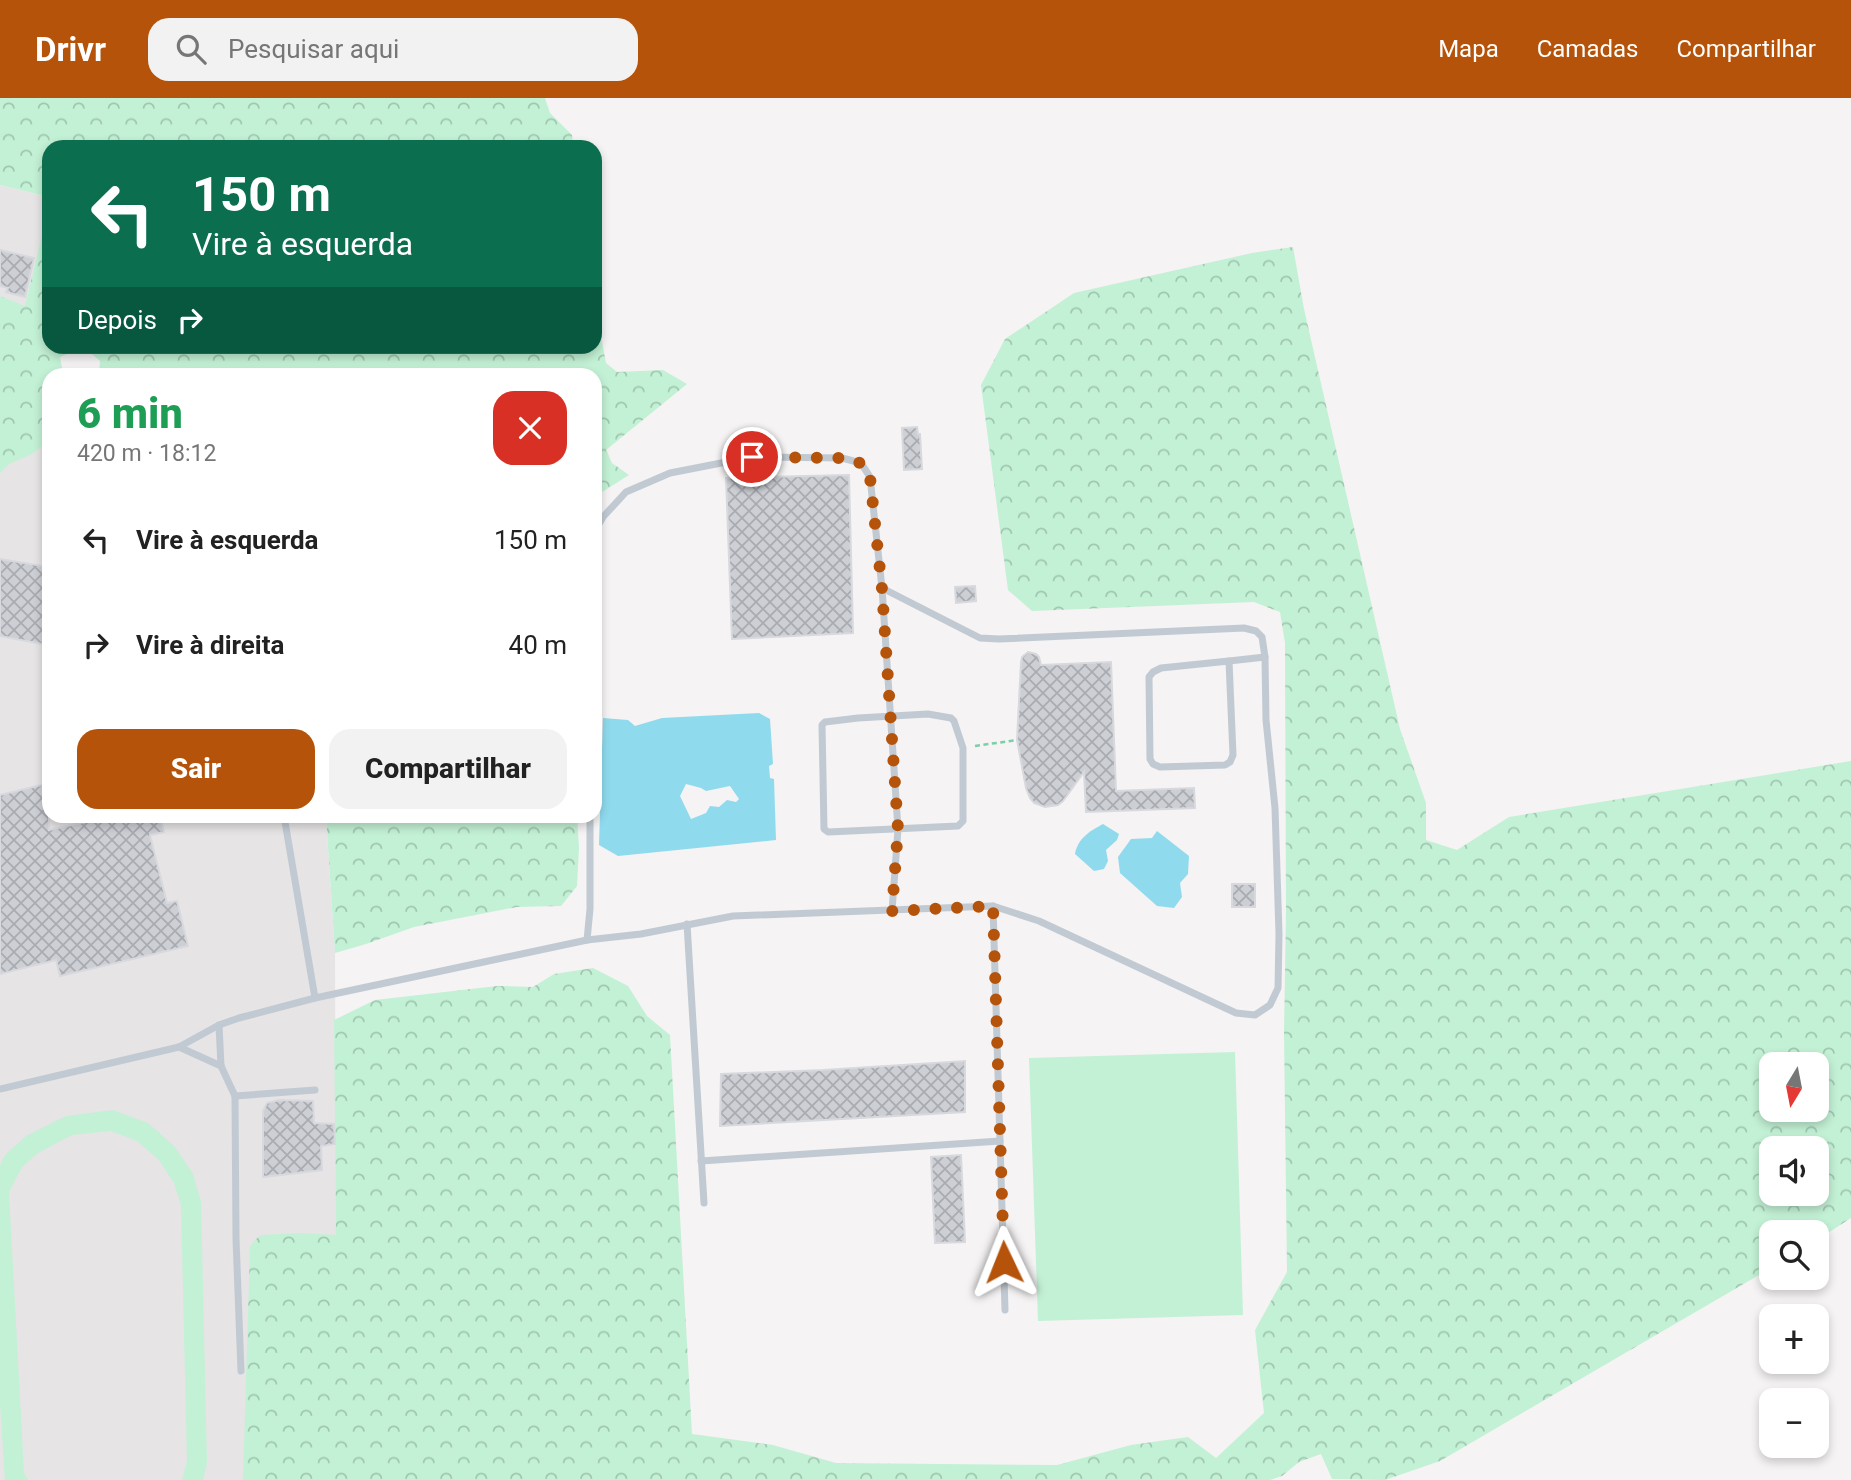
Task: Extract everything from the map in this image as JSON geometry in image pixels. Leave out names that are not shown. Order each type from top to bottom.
[{"type":"lane","points":[[602,519],[626,492],[670,473],[752,457],[842,458],[860,463],[870,477],[882,589],[898,829],[892,911]]},
{"type":"lane","points":[[0,1089],[179,1047],[219,1025],[315,998],[586,940],[641,934],[733,916],[993,906],[1039,921],[1236,1013],[1255,1015],[1270,1005],[1278,988],[1279,934],[1275,808],[1266,720],[1262,637],[1256,631],[1244,628],[980,638],[882,589]]},
{"type":"lane","points":[[1229,661],[1233,755],[1230,762],[1225,765],[1160,767],[1153,764],[1150,759],[1149,677],[1153,671],[1161,667],[1265,657]]},
{"type":"lane","points":[[928,713],[954,721],[963,748],[963,821],[958,826],[828,832],[824,829],[822,725],[825,723],[928,713]]},
{"type":"lane","points":[[285,823],[315,998]]},
{"type":"lane","points":[[586,940],[590,909],[590,823]]},
{"type":"lane","points":[[993,906],[1005,1310]]},
{"type":"lane","points":[[687,924],[704,1203]]},
{"type":"lane","points":[[219,1025],[220,1066],[235,1096],[236,1239],[241,1371]]},
{"type":"lane","points":[[179,1047],[220,1066]]},
{"type":"lane","points":[[235,1096],[315,1090]]},
{"type":"lane","points":[[701,1160],[1000,1141]]},
{"type":"path","points":[[963,748],[1017,740]]},
{"type":"shaded area","points":[[0,185],[42,195],[42,354],[49,354],[49,368],[42,368],[42,823],[326,823],[335,953],[336,1236],[246,1480],[0,1480]]},
{"type":"green space","points":[[0,98],[545,98],[550,113],[572,135],[572,140],[42,140],[42,195],[0,185]]},
{"type":"green space","points":[[42,235],[42,354],[67,354],[60,357],[62,368],[42,368],[42,446],[9,464],[0,473],[0,296],[25,306]]},
{"type":"green space","points":[[1293,247],[1304,309],[1400,729],[1426,803],[1426,840],[1457,850],[1509,817],[1851,761],[1851,1218],[1829,1232],[1829,1220],[1759,1220],[1759,1275],[1440,1461],[1385,1480],[1332,1479],[1321,1454],[1299,1462],[1282,1476],[1270,1480],[243,1480],[250,1246],[260,1235],[336,1235],[334,1020],[375,1000],[497,986],[533,987],[554,974],[593,968],[628,986],[647,1016],[670,1035],[692,1434],[773,1445],[836,1463],[1057,1465],[1131,1445],[1188,1437],[1216,1458],[1264,1413],[1255,1330],[1287,1272],[1284,1032],[1285,643],[1280,612],[1254,602],[1032,611],[1008,590],[981,385],[1005,339],[1074,293],[1252,253]]},
{"type":"green space","points":[[602,342],[606,363],[617,372],[663,370],[687,384],[606,450],[612,463],[629,475],[602,492],[602,368],[99,368],[100,361],[92,354],[602,354]]},
{"type":"green space","points":[[326,823],[577,823],[577,886],[561,906],[517,907],[414,927],[335,953]]},
{"type":"green space","points":[[1235,1052],[1243,1315],[1038,1321],[1029,1058]]},
{"type":"green space","points":[[113,1110],[148,1123],[175,1147],[193,1174],[201,1202],[207,1463],[203,1480],[182,1480],[187,1461],[181,1205],[174,1183],[159,1160],[137,1141],[111,1131],[72,1135],[38,1153],[22,1167],[9,1192],[24,1473],[28,1480],[5,1480],[0,1404],[0,1165],[5,1155],[26,1136],[66,1116]]},
{"type":"water","points":[[759,713],[770,719],[773,764],[769,766],[770,778],[774,779],[776,840],[618,856],[599,845],[600,823],[602,823],[603,718],[628,720],[635,726],[662,718]],"holes":[[[686,784],[706,791],[730,786],[739,799],[736,802],[727,800],[719,807],[710,806],[706,813],[691,819],[680,796]]]},
{"type":"water","points":[[1103,824],[1119,834],[1117,840],[1106,850],[1108,861],[1104,869],[1094,871],[1075,854],[1082,839]]},
{"type":"water","points":[[1157,831],[1189,856],[1188,874],[1180,883],[1182,897],[1174,908],[1157,906],[1120,873],[1118,857],[1131,839],[1152,838]]},
{"type":"building","points":[[0,250],[34,258],[25,297],[6,292],[8,288],[0,286]]},
{"type":"building","points":[[917,427],[920,434],[922,469],[904,470],[902,428]]},
{"type":"building","points":[[849,475],[853,633],[732,639],[726,478]]},
{"type":"building","points":[[0,559],[42,566],[42,644],[0,636]]},
{"type":"building","points":[[975,586],[976,601],[956,603],[955,587]]},
{"type":"building","points":[[1028,652],[1039,657],[1041,665],[1111,662],[1116,791],[1194,788],[1195,808],[1086,812],[1084,772],[1058,805],[1045,807],[1034,803],[1026,788],[1017,740],[1021,662]]},
{"type":"building","points":[[42,785],[42,823],[49,823],[49,830],[80,823],[162,823],[164,832],[150,835],[167,903],[177,901],[188,946],[60,976],[56,960],[0,974],[0,795]]},
{"type":"building","points":[[1232,884],[1255,884],[1255,907],[1232,907]]},
{"type":"building","points":[[965,1061],[965,1112],[720,1126],[721,1074]]},
{"type":"building","points":[[279,1100],[313,1101],[314,1123],[334,1124],[335,1144],[321,1146],[322,1170],[263,1177],[263,1111],[267,1103]]},
{"type":"building","points":[[961,1155],[965,1242],[935,1243],[931,1157]]},
{"type":"route","points":[[752,457],[842,458],[860,463],[870,477],[882,589],[898,829],[892,911],[993,906],[1004,1262]]}]
